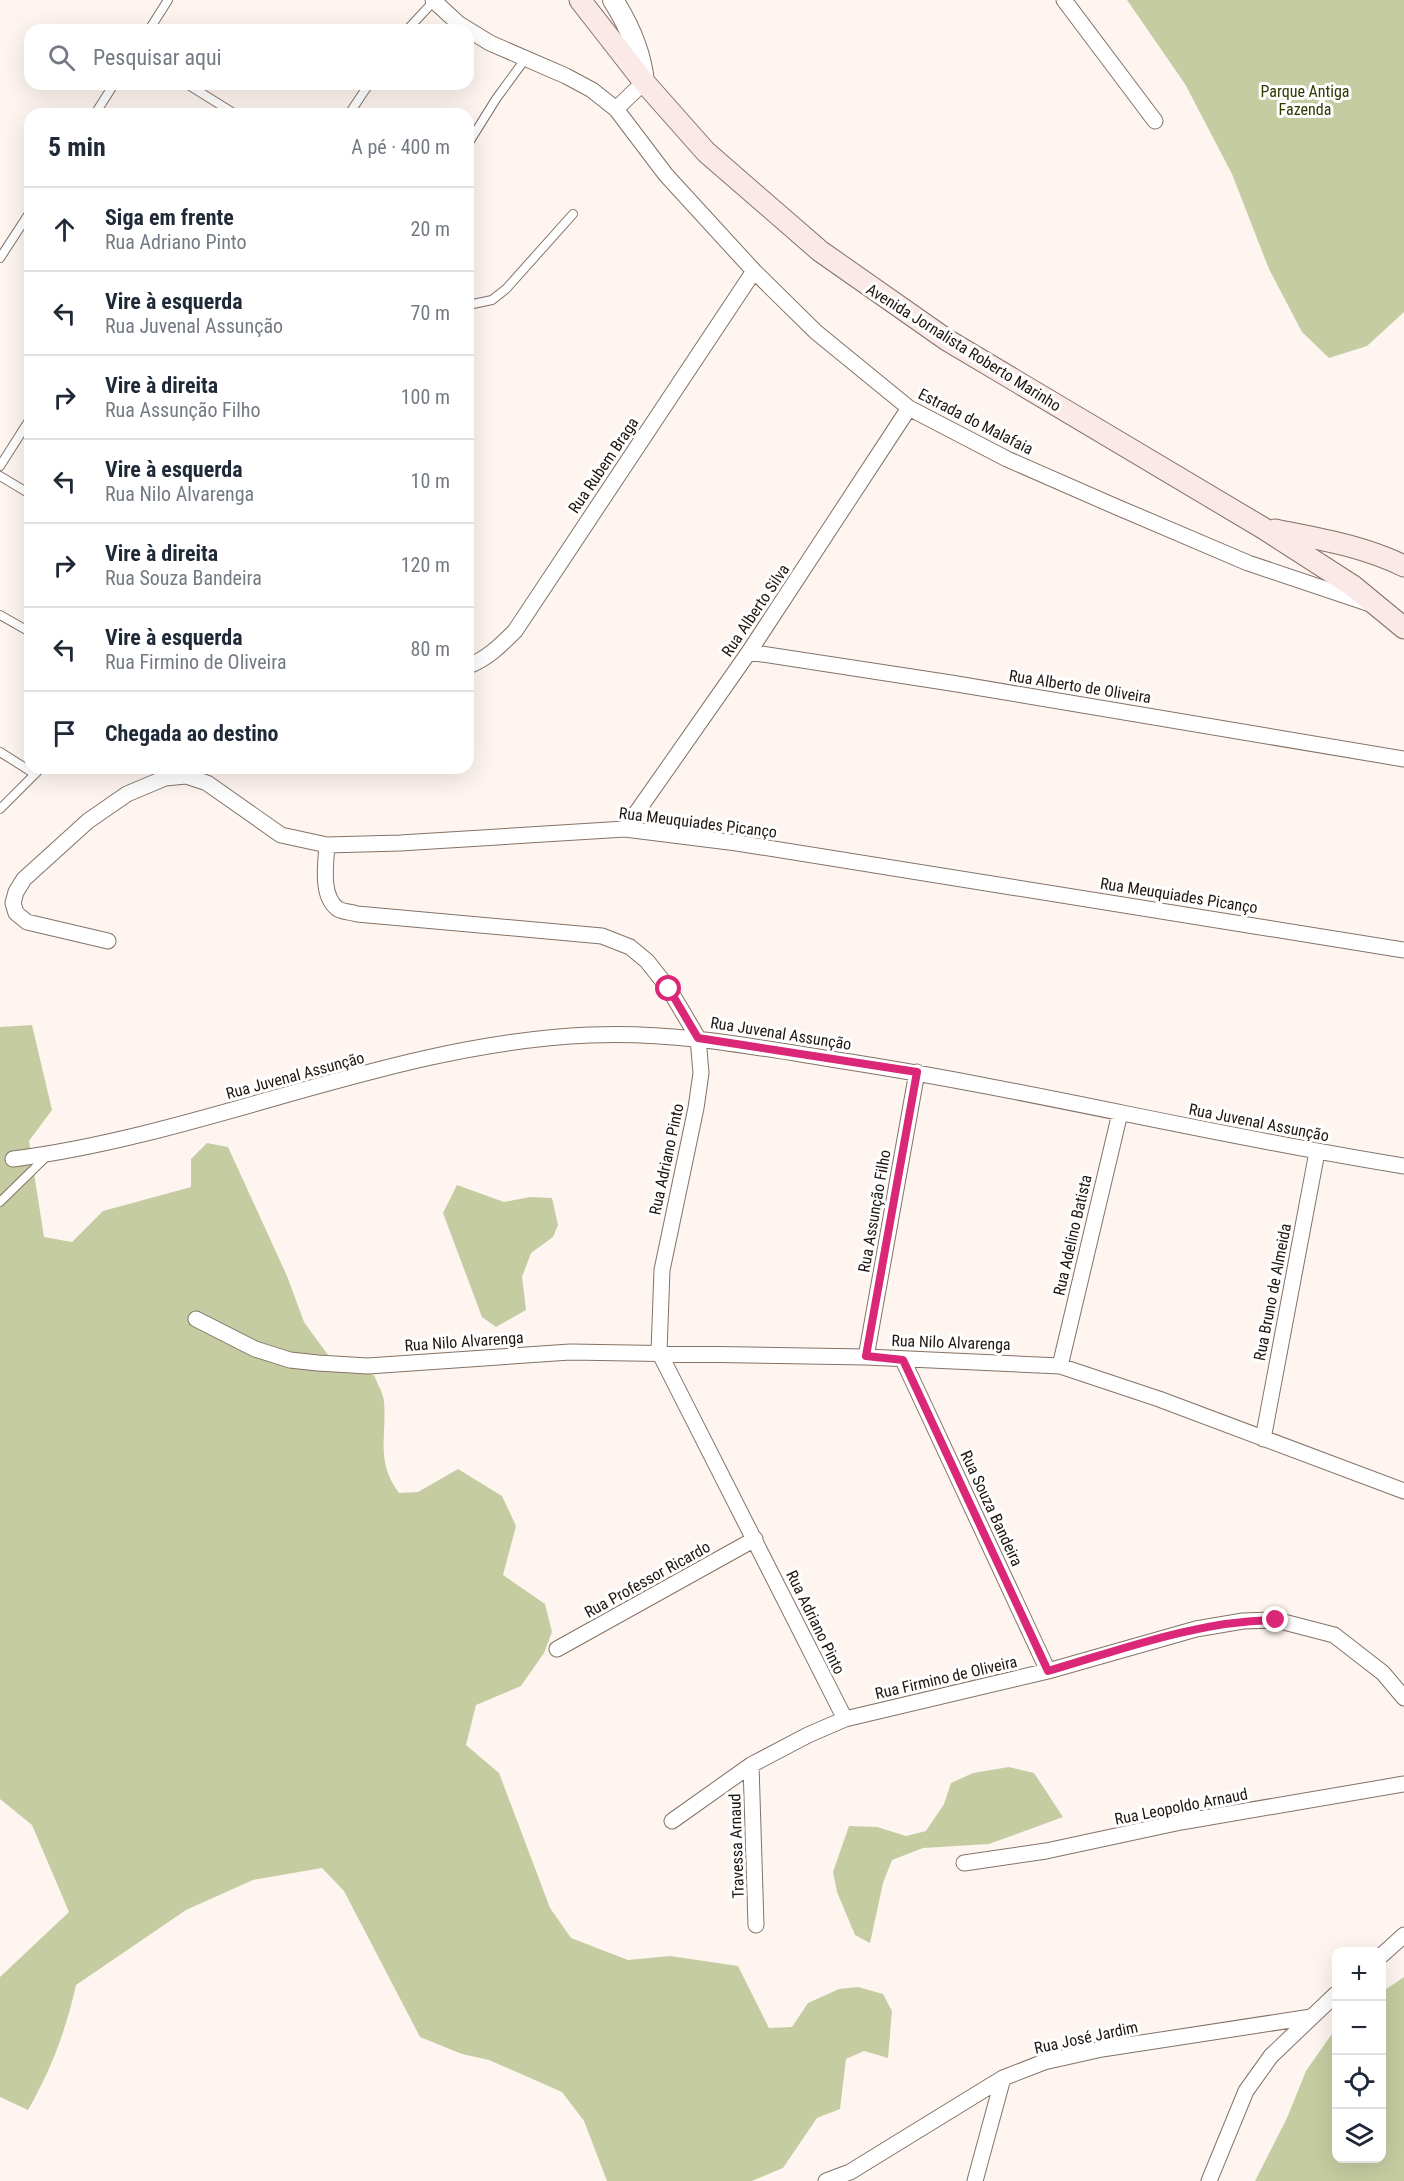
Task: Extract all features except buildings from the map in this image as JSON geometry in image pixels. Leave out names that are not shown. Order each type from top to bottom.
[{"type":"main road","name":"Avenida Jornalista Roberto Marinho","points":[[580,0],[644,82],[706,152],[755,197],[870,288],[1024,388],[1263,528],[1353,586],[1404,628]]},
{"type":"main road","points":[[1263,528],[1342,543],[1384,556],[1404,566]]},
{"type":"street","points":[[613,0],[634,39],[642,63],[644,82],[616,109]]},
{"type":"street","points":[[1064,0],[1155,121]]},
{"type":"street","name":"Estrada do Malafaia","points":[[434,1],[459,24]]},
{"type":"street","name":"Estrada do Malafaia","points":[[474,33],[584,85],[616,109],[666,175],[754,271],[816,332],[909,408],[1007,459],[1119,508],[1248,562],[1382,608]]},
{"type":"street","name":"Rua Rubem Braga","points":[[474,664],[501,646],[514,631],[754,271]]},
{"type":"street","name":"Rua Alberto Silva","points":[[625,828],[749,652],[909,408]]},
{"type":"street","name":"Rua Alberto de Oliveira","points":[[749,652],[951,683],[1404,759]]},
{"type":"street","name":"Rua Meuquiades Picanço","points":[[108,941],[27,922],[16,913],[12,903],[24,879],[88,821],[127,794],[165,778],[186,777],[207,783],[281,835],[327,845],[400,843],[625,828],[748,845],[1404,950]]},
{"type":"street","name":"Rua Adriano Pinto","points":[[327,845],[326,881],[330,898],[339,909],[357,914],[602,936],[630,947],[647,961],[669,989],[698,1038],[701,1073],[696,1108],[662,1270],[659,1352],[845,1719]]},
{"type":"street","name":"Rua Juvenal Assunção","points":[[13,1159],[83,1149],[443,1055],[518,1041],[592,1035],[698,1038],[917,1072],[1317,1152],[1404,1166]]},
{"type":"street","name":"Rua Assunção Filho","points":[[866,1356],[917,1072]]},
{"type":"street","name":"Rua Adelino Batista","points":[[1060,1366],[1120,1113]]},
{"type":"street","name":"Rua Bruno de Almeida","points":[[1263,1439],[1317,1152]]},
{"type":"street","name":"Rua Nilo Alvarenga","points":[[196,1318],[255,1349],[290,1360],[368,1366],[570,1352],[866,1356],[903,1360],[1060,1366],[1159,1399],[1404,1491]]},
{"type":"street","name":"Rua Souza Bandeira","points":[[903,1360],[1048,1671]]},
{"type":"street","name":"Rua Professor Ricardo","points":[[557,1649],[755,1539]]},
{"type":"street","name":"Rua Firmino de Oliveira","points":[[672,1821],[751,1765],[807,1735],[845,1719],[1048,1671],[1196,1629],[1243,1621],[1276,1620],[1334,1635],[1383,1673],[1404,1698]]},
{"type":"street","name":"Travessa Arnaud","points":[[751,1765],[756,1925]]},
{"type":"street","name":"Rua Leopoldo Arnaud","points":[[964,1863],[1046,1851],[1182,1822],[1404,1784]]},
{"type":"street","points":[[1386,1951],[1404,1935]]},
{"type":"street","points":[[1209,2181],[1246,2091],[1271,2056],[1332,1998]]},
{"type":"street","name":"Rua José Jardim","points":[[826,2181],[850,2172],[1003,2078],[1044,2062],[1102,2049],[1311,2017]]},
{"type":"street","points":[[975,2181],[1003,2078]]},
{"type":"lane","points":[[153,24],[168,0]]},
{"type":"lane","points":[[413,24],[434,1]]},
{"type":"lane","points":[[474,134],[495,99],[526,58]]},
{"type":"lane","points":[[99,108],[110,90]]},
{"type":"lane","points":[[196,90],[223,108]]},
{"type":"lane","points":[[353,108],[365,90]]},
{"type":"lane","points":[[474,304],[492,300],[506,289],[573,214]]},
{"type":"lane","points":[[0,258],[24,221]]},
{"type":"lane","points":[[0,466],[24,428]]},
{"type":"lane","points":[[0,476],[24,490]]},
{"type":"lane","points":[[0,615],[24,629]]},
{"type":"lane","points":[[0,752],[24,764]]},
{"type":"lane","points":[[0,809],[35,774]]},
{"type":"lane","points":[[0,1202],[49,1154]]},
{"type":"green space","name":"Parque Antiga Fazenda","points":[[1127,0],[1404,0],[1404,312],[1367,346],[1329,358],[1302,332],[1269,269],[1232,174],[1185,84]]},
{"type":"green space","points":[[32,1025],[52,1110],[29,1141],[44,1237],[72,1242],[103,1211],[191,1187],[191,1159],[207,1143],[228,1147],[287,1276],[304,1322],[336,1366],[374,1375],[384,1401],[384,1459],[399,1493],[418,1492],[458,1469],[502,1496],[516,1526],[503,1575],[545,1604],[552,1632],[544,1653],[521,1686],[476,1705],[466,1745],[499,1773],[550,1908],[571,1938],[628,1960],[670,1956],[738,1966],[769,2028],[792,2027],[808,2003],[839,1989],[858,1987],[883,1994],[892,2011],[888,2058],[864,2051],[846,2059],[840,2109],[817,2118],[783,2168],[752,2181],[607,2181],[584,2121],[562,2092],[489,2060],[462,2054],[420,2037],[344,1891],[322,1868],[253,1880],[186,1910],[76,1985],[57,2049],[28,2110],[0,2097],[0,1977],[69,1912],[32,1825],[0,1799],[0,1027]]},
{"type":"green space","points":[[457,1185],[504,1202],[530,1197],[552,1198],[558,1225],[553,1237],[531,1253],[522,1277],[526,1310],[496,1327],[482,1317],[443,1213]]},
{"type":"green space","points":[[1009,1767],[1034,1773],[1063,1817],[989,1844],[923,1848],[892,1860],[883,1883],[870,1943],[855,1935],[837,1892],[833,1872],[849,1826],[877,1827],[906,1836],[926,1831],[944,1804],[951,1783],[973,1773]]},
{"type":"green space","points":[[1404,1977],[1404,2181],[1255,2181],[1287,2118],[1306,2071],[1332,2034],[1332,2163],[1386,2163],[1386,1989]]},
{"type":"route","points":[[669,989],[698,1038],[917,1072],[866,1356],[903,1360],[1048,1671],[1196,1629],[1243,1621],[1276,1620]]}]
